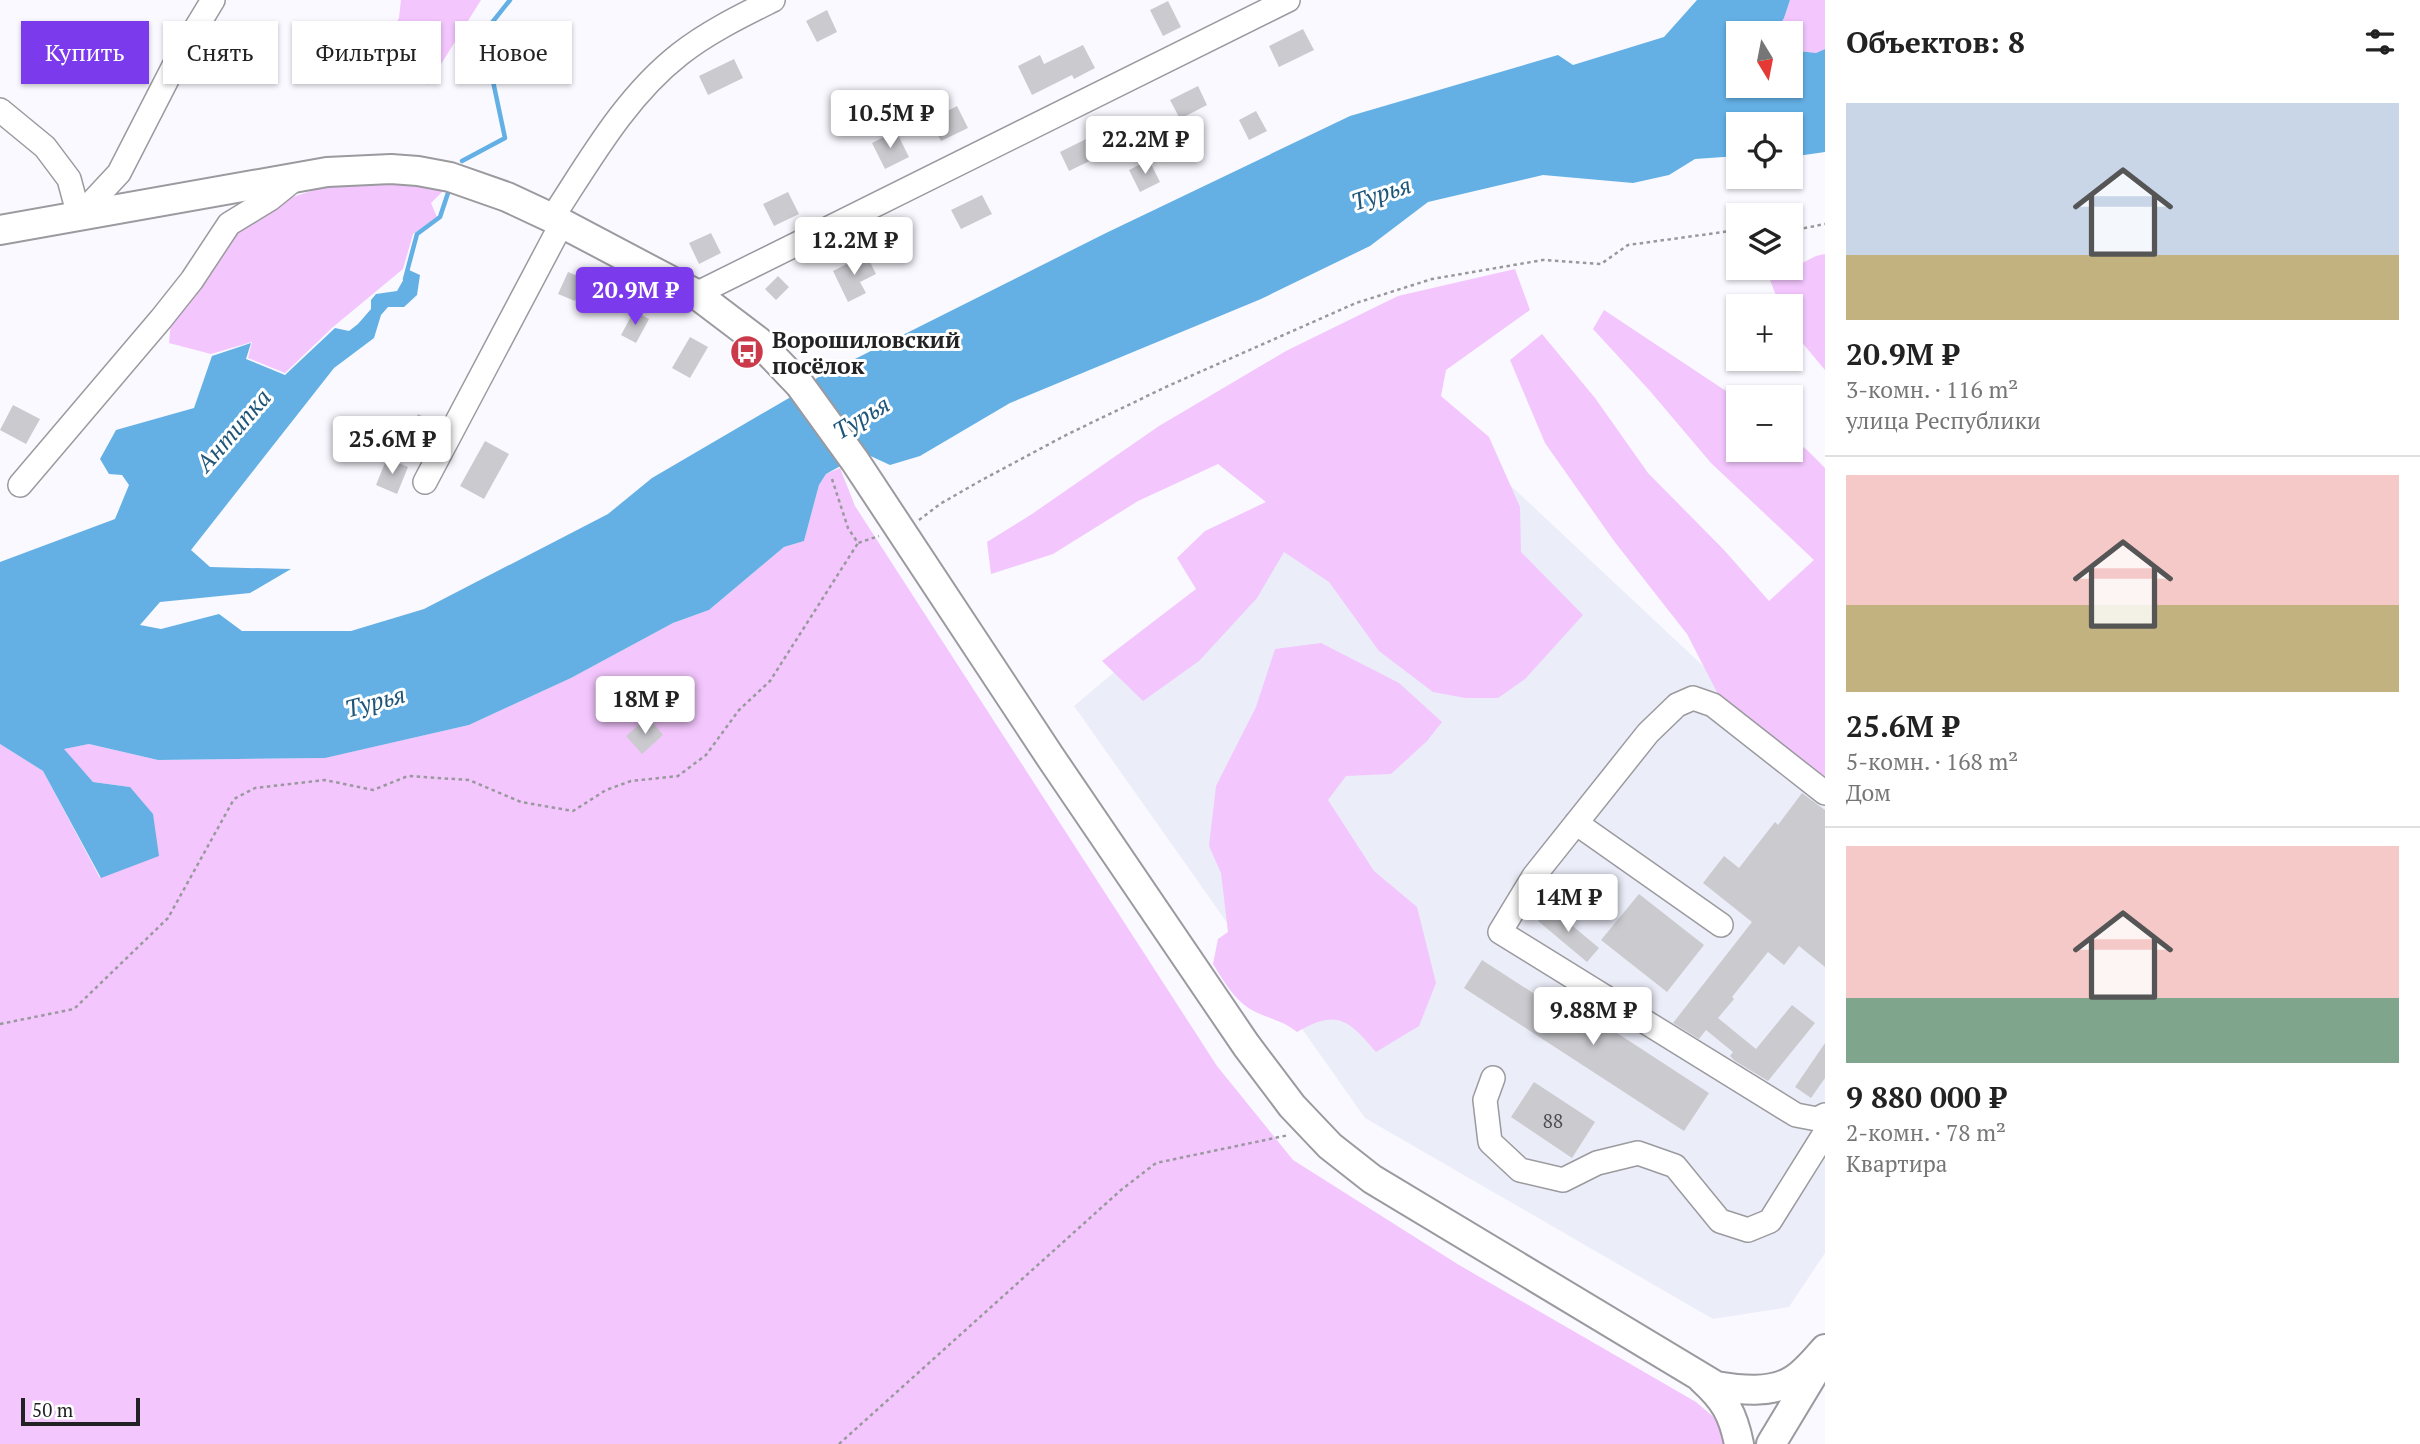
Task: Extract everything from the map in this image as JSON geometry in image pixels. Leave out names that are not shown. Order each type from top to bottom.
[{"type":"main road","points":[[0,230],[327,172],[418,171],[450,177],[507,197],[557,220],[696,294],[758,341],[800,385],[855,461],[1051,758],[1246,1045],[1292,1106],[1330,1146],[1372,1179],[1716,1386],[1740,1390],[1770,1388],[1793,1381],[1825,1349]]},
{"type":"main road","points":[[1771,1444],[1825,1355]]},
{"type":"main road","points":[[1695,1373],[1729,1408],[1739,1444]]},
{"type":"street","points":[[79,216],[119,173],[179,56],[213,0]]},
{"type":"street","points":[[425,482],[557,220],[604,139],[639,93],[680,54],[726,24],[773,0]]},
{"type":"street","points":[[696,294],[1288,0]]},
{"type":"street","points":[[0,110],[45,147],[69,179],[79,216]]},
{"type":"street","points":[[20,485],[161,319],[192,280],[229,224],[270,199],[297,177]]},
{"type":"street","points":[[1825,793],[1713,705],[1693,698],[1677,705],[1648,733],[1534,876],[1500,932],[1796,1115],[1817,1119],[1825,1115]]},
{"type":"street","points":[[1576,823],[1721,926]]},
{"type":"street","points":[[1493,1078],[1485,1100],[1490,1142],[1520,1170],[1563,1180],[1597,1163],[1638,1153],[1675,1166],[1720,1221],[1748,1230],[1770,1222],[1825,1133]]},
{"type":"path","points":[[1803,228],[1825,224]]},
{"type":"path","points":[[0,1024],[74,1009],[168,918],[234,799],[255,788],[325,780],[373,790],[408,776],[469,780],[521,802],[573,811],[606,790],[631,781],[678,776],[706,755],[738,710],[770,681],[858,543],[885,534],[902,532],[940,504],[1068,434],[1168,386],[1356,303],[1432,279],[1543,260],[1601,264],[1628,245],[1726,232]]},
{"type":"path","points":[[832,479],[848,528],[858,543]]},
{"type":"path","points":[[839,1444],[1121,1190],[1156,1163],[1314,1129]]},
{"type":"shaded area","points":[[401,0],[481,0],[468,21],[455,21],[455,42],[441,64],[441,21],[397,21]]},
{"type":"shaded area","points":[[1790,0],[1825,0],[1825,49],[1816,53],[1803,52],[1803,21],[1782,21]]},
{"type":"shaded area","points":[[379,184],[437,186],[442,192],[431,203],[437,217],[413,234],[403,269],[333,327],[285,373],[248,358],[252,342],[211,354],[169,343],[172,311],[247,212],[320,188]]},
{"type":"shaded area","points":[[1825,254],[1825,370],[1803,344],[1803,294],[1775,294],[1770,280],[1803,280],[1803,263]]},
{"type":"shaded area","points":[[1515,269],[1530,310],[1446,370],[1441,396],[1489,437],[1520,507],[1521,552],[1583,615],[1525,679],[1498,698],[1465,698],[1433,692],[1379,651],[1329,582],[1284,552],[1257,598],[1199,661],[1143,701],[1102,661],[1196,589],[1177,558],[1205,531],[1266,502],[1218,464],[1138,501],[1053,554],[991,574],[987,542],[1159,426],[1286,351],[1398,296]]},
{"type":"shaded area","points":[[1604,310],[1726,391],[1726,462],[1803,462],[1803,447],[1825,468],[1825,779],[1720,698],[1687,634],[1614,541],[1545,443],[1510,360],[1542,334],[1595,398],[1648,473],[1724,550],[1769,601],[1814,560],[1711,463],[1593,329]]},
{"type":"shaded area","points":[[1428,408],[1717,679],[1825,561],[1825,1253],[1789,1307],[1713,1319],[1365,1118],[1074,706]]},
{"type":"shaded area","points":[[840,468],[855,506],[1217,1066],[1293,1160],[1459,1265],[1696,1402],[1723,1425],[1728,1444],[0,1444],[0,744],[43,771],[100,878],[130,787],[93,782],[63,749],[89,744],[158,760],[324,758],[469,725],[571,678],[673,623],[709,610],[784,547],[804,541],[819,485],[826,474]]},
{"type":"shaded area","points":[[1321,643],[1399,683],[1442,722],[1427,741],[1391,774],[1346,776],[1328,800],[1374,871],[1417,907],[1436,983],[1419,1026],[1376,1052],[1357,1032],[1341,1021],[1322,1021],[1297,1032],[1252,1010],[1235,996],[1213,964],[1218,939],[1228,932],[1221,873],[1209,846],[1216,786],[1256,707],[1275,649]]},
{"type":"water","name":"Турья","points":[[1697,0],[1790,0],[1782,21],[1726,21],[1726,98],[1803,98],[1803,52],[1816,53],[1825,49],[1825,152],[1803,155],[1803,112],[1726,112],[1726,157],[1695,159],[1669,175],[1633,183],[1543,175],[1428,202],[1370,246],[1261,299],[1010,403],[920,456],[890,465],[864,453],[826,474],[819,485],[804,541],[784,547],[709,610],[673,623],[571,678],[469,725],[325,758],[158,760],[89,744],[64,749],[93,782],[130,787],[153,814],[159,856],[101,878],[43,771],[0,744],[0,562],[115,519],[129,485],[122,475],[109,474],[100,459],[116,430],[194,408],[212,356],[251,343],[246,359],[285,375],[335,328],[349,331],[358,324],[371,309],[371,300],[376,294],[397,291],[409,270],[420,275],[417,295],[404,307],[388,307],[381,315],[374,338],[334,368],[191,550],[210,567],[291,569],[250,593],[160,602],[140,625],[161,629],[219,614],[242,631],[351,631],[424,609],[608,514],[652,478],[789,398],[817,378],[1106,233],[1350,116],[1558,55],[1573,65],[1664,37]]},
{"type":"building","points":[[1168,1],[1181,27],[1163,36],[1150,10]]},
{"type":"building","points":[[827,10],[837,32],[817,42],[806,21]]},
{"type":"building","points":[[1303,29],[1314,50],[1279,67],[1269,46]]},
{"type":"building","points":[[1083,45],[1095,68],[1074,79],[1072,75],[1032,95],[1018,66],[1040,55],[1044,64]]},
{"type":"building","points":[[734,59],[743,78],[708,95],[699,76]]},
{"type":"building","points":[[1198,86],[1207,105],[1180,119],[1170,100]]},
{"type":"building","points":[[957,106],[968,128],[941,141],[930,120]]},
{"type":"building","points":[[1256,111],[1267,131],[1249,140],[1239,120]]},
{"type":"building","points":[[896,131],[909,157],[885,169],[872,143]]},
{"type":"building","points":[[1092,136],[1102,155],[1069,171],[1060,152]]},
{"type":"building","points":[[1149,160],[1160,182],[1140,192],[1129,170]]},
{"type":"building","points":[[788,192],[799,214],[774,226],[763,204]]},
{"type":"building","points":[[982,195],[992,214],[961,229],[951,210]]},
{"type":"building","points":[[711,233],[721,253],[699,264],[689,243]]},
{"type":"building","points":[[866,254],[876,274],[860,282],[866,293],[848,302],[833,271]]},
{"type":"building","points":[[568,272],[585,279],[575,301],[558,294]]},
{"type":"building","points":[[778,276],[789,287],[776,300],[765,289]]},
{"type":"building","points":[[634,311],[649,319],[636,343],[621,335]]},
{"type":"building","points":[[690,337],[708,347],[690,378],[672,368]]},
{"type":"building","points":[[13,405],[40,419],[26,444],[0,430]]},
{"type":"building","points":[[418,414],[435,423],[424,446],[406,438]]},
{"type":"building","points":[[485,441],[509,454],[484,499],[460,486]]},
{"type":"building","points":[[387,458],[408,467],[397,494],[376,485]]},
{"type":"building","points":[[648,717],[663,735],[642,754],[626,736]]},
{"type":"building","points":[[1802,793],[1825,810],[1825,967],[1799,946],[1784,965],[1768,952],[1718,1018],[1756,1049],[1792,1005],[1815,1023],[1768,1081],[1735,1061],[1730,1056],[1733,1052],[1706,1030],[1699,1039],[1673,1023],[1752,922],[1703,883],[1724,856],[1739,868],[1775,822],[1778,825]]},
{"type":"building","points":[[1639,894],[1704,945],[1667,992],[1601,940]]},
{"type":"building","points":[[1550,907],[1599,948],[1587,962],[1538,921]]},
{"type":"building","points":[[1482,960],[1561,1011],[1568,1001],[1709,1093],[1684,1131],[1464,988]]},
{"type":"building","points":[[1825,1043],[1825,1078],[1811,1098],[1795,1087]]},
{"type":"building","points":[[1534,1082],[1595,1122],[1572,1158],[1511,1117]]},
{"type":"waterway","name":"Антипка","points":[[462,161],[505,138],[483,34],[510,0]]},
{"type":"waterway","name":"Антипка","points":[[405,279],[417,234],[440,217],[449,190]]},
{"type":"place","name":"Ворошиловский посёлок","points":[[747,352]]}]
